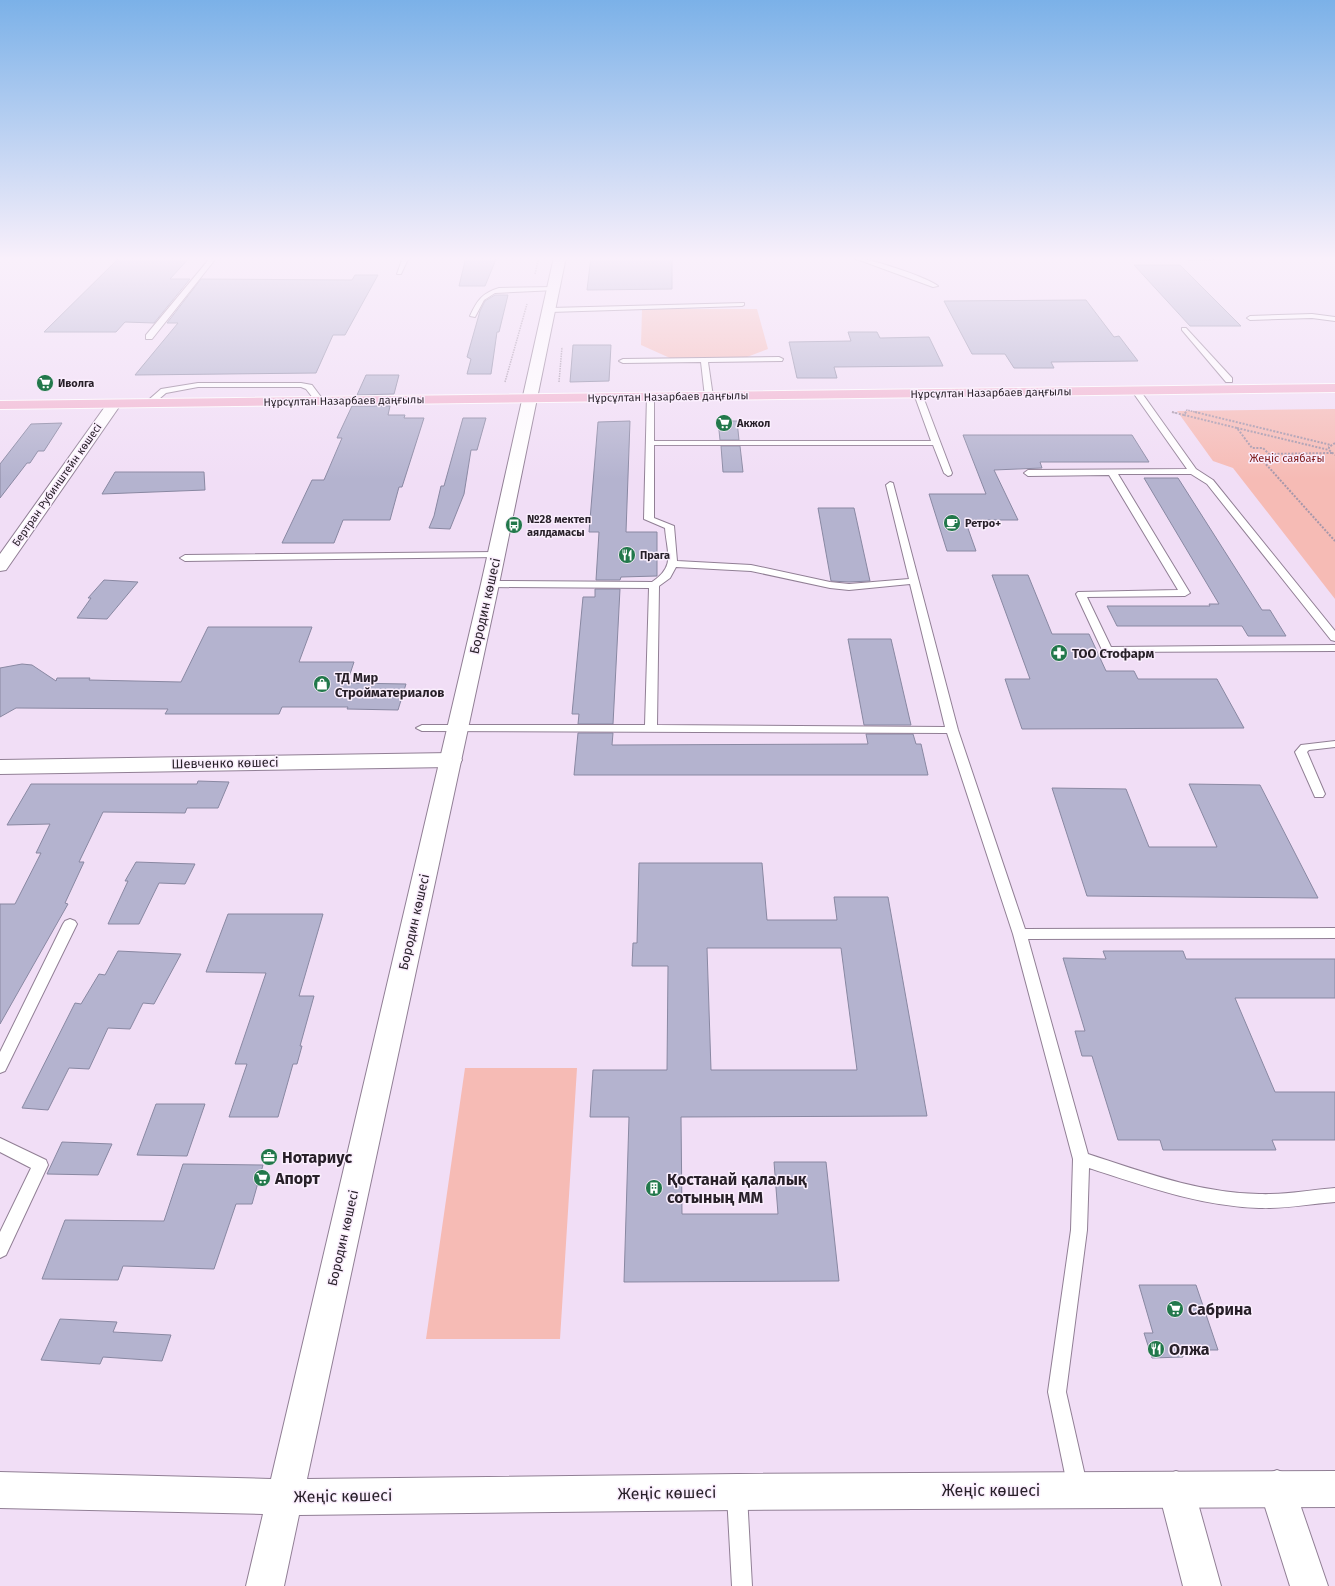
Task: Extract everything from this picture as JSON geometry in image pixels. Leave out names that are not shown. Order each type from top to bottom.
[{"type":"main road","name":"Нұрсұлтан Назарбаев даңғылы","points":[[0,405],[531,398],[650,398],[1335,388]]},
{"type":"street","name":"Бородин көшесі","points":[[265,1586],[451,760],[545,331]]},
{"type":"street","name":"Бертран Рубинштейн көшесі","points":[[1,563],[114,404]]},
{"type":"street","name":"Шевченко көшесі","points":[[0,767],[451,760]]},
{"type":"street","name":"Жеңіс көшесі","points":[[0,1490],[285,1497],[737,1492],[1278,1488],[1335,1489]]},
{"type":"street","points":[[1278,1488],[1309,1586]]},
{"type":"street","points":[[1176,1489],[1202,1586]]},
{"type":"lane","points":[[149,337],[154,331]]},
{"type":"lane","points":[[1186,331],[1229,380]]},
{"type":"lane","points":[[623,361],[779,359]]},
{"type":"lane","points":[[704,360],[709,397]]},
{"type":"lane","points":[[1136,391],[1193,472],[1210,482],[1335,638]]},
{"type":"lane","points":[[918,394],[948,473]]},
{"type":"lane","points":[[490,584],[654,585],[667,576],[672,564],[669,526],[649,519],[650,398]]},
{"type":"lane","points":[[650,443],[936,443]]},
{"type":"lane","points":[[1112,472],[1185,593],[1082,594],[1107,650],[1335,648]]},
{"type":"lane","points":[[1028,473],[1193,472]]},
{"type":"lane","points":[[890,485],[952,730],[1020,934],[1081,1159],[1079,1230],[1057,1392],[1078,1490]]},
{"type":"lane","points":[[185,558],[496,556]]},
{"type":"lane","points":[[672,564],[751,568],[830,586],[849,587],[914,581]]},
{"type":"lane","points":[[651,729],[654,585]]},
{"type":"lane","points":[[422,728],[952,730]]},
{"type":"lane","points":[[1319,794],[1301,752],[1302,748],[1335,744]]},
{"type":"lane","points":[[0,1066],[70,924]]},
{"type":"lane","points":[[1020,934],[1335,933]]},
{"type":"lane","points":[[0,1145],[40,1165],[0,1250]]},
{"type":"lane","points":[[1081,1159],[1174,1187],[1211,1196],[1259,1201],[1335,1195]]},
{"type":"lane","points":[[737,1492],[742,1586]]},
{"type":"path","points":[[504,383],[519,331]]},
{"type":"path","points":[[1184,415],[1187,410],[1331,445],[1335,443]]},
{"type":"path","points":[[1172,413],[1329,450],[1335,455]]},
{"type":"path","points":[[1237,428],[1252,448],[1263,448],[1269,454],[1274,460],[1264,462],[1335,541]]},
{"type":"path","points":[[1329,450],[1331,445]]},
{"type":"path","points":[[1269,454],[1332,453]]},
{"type":"green space","points":[[641,331],[763,331],[768,349],[747,357],[670,358],[641,345]]},
{"type":"green space","name":"Жеңіс саябағы","points":[[1335,409],[1335,599],[1233,468],[1213,461],[1177,411]]},
{"type":"green space","points":[[465,1068],[577,1068],[560,1339],[426,1339]]},
{"type":"building","points":[[45,331],[117,331],[116,332],[44,332]]},
{"type":"building","points":[[171,331],[347,331],[345,335],[333,335],[316,373],[135,375]]},
{"type":"building","points":[[474,331],[499,331],[497,332],[491,374],[467,374],[471,359],[467,357]]},
{"type":"building","points":[[960,331],[1109,331],[1114,337],[1119,336],[1138,361],[1051,362],[1054,368],[1014,368],[1005,354],[972,354]]},
{"type":"building","points":[[848,332],[877,332],[880,338],[929,337],[943,366],[834,367],[837,378],[797,378],[789,342],[851,341]]},
{"type":"building","points":[[573,345],[611,345],[609,381],[570,382]]},
{"type":"building","points":[[366,375],[399,375],[394,394],[357,395]]},
{"type":"building","points":[[352,406],[390,406],[388,415],[405,415],[404,418],[424,418],[402,487],[399,487],[390,520],[343,520],[334,543],[282,543],[312,480],[324,480],[342,438],[337,438]]},
{"type":"building","points":[[463,418],[486,418],[477,450],[471,450],[464,494],[450,529],[429,528],[434,516],[441,486],[444,486]]},
{"type":"building","points":[[630,421],[626,532],[657,532],[657,576],[621,577],[620,580],[596,580],[599,532],[589,532],[598,422]]},
{"type":"building","points":[[718,421],[737,421],[739,440],[720,440]]},
{"type":"building","points":[[62,423],[44,451],[38,451],[30,463],[27,463],[0,498],[0,464],[31,424]]},
{"type":"building","points":[[963,435],[1132,435],[1149,462],[1040,462],[1042,468],[994,470],[1018,520],[965,520],[976,551],[947,551],[929,494],[986,494]]},
{"type":"building","points":[[721,446],[740,446],[743,472],[723,472]]},
{"type":"building","points":[[115,472],[204,472],[205,490],[102,494]]},
{"type":"building","points":[[1144,478],[1178,478],[1262,610],[1270,610],[1286,636],[1248,636],[1242,626],[1117,626],[1107,606],[1210,606],[1209,604],[1219,604]]},
{"type":"building","points":[[818,508],[854,508],[870,581],[831,581]]},
{"type":"building","name":"ТОО Стофарм","points":[[992,575],[1028,575],[1052,634],[1089,634],[1106,671],[1134,671],[1138,679],[1217,679],[1244,728],[1022,729],[1005,679],[1030,679]]},
{"type":"building","points":[[104,580],[138,582],[107,619],[77,618],[91,598],[88,598]]},
{"type":"building","points":[[595,589],[620,589],[613,724],[578,724],[579,714],[572,714],[583,597],[595,597]]},
{"type":"building","points":[[208,627],[312,627],[299,662],[354,662],[347,683],[406,684],[398,710],[347,709],[348,707],[282,707],[279,714],[165,714],[168,709],[16,708],[0,717],[0,668],[22,664],[32,665],[56,681],[57,678],[90,678],[89,680],[181,682]]},
{"type":"building","points":[[848,639],[891,639],[911,725],[864,725]]},
{"type":"building","points":[[578,733],[613,733],[612,745],[868,744],[866,734],[913,734],[916,744],[921,744],[928,775],[574,775]]},
{"type":"building","points":[[198,781],[229,782],[218,808],[187,808],[185,813],[103,812],[79,862],[84,862],[65,903],[68,904],[0,1024],[0,904],[15,904],[41,853],[36,853],[50,824],[7,825],[31,784],[197,784]]},
{"type":"building","points":[[1189,784],[1260,785],[1318,898],[1087,896],[1052,788],[1126,789],[1149,847],[1217,847]]},
{"type":"building","points":[[136,862],[195,864],[185,884],[159,883],[139,924],[108,924],[128,881],[125,881]]},
{"type":"building","points":[[639,863],[762,863],[767,920],[837,920],[834,897],[888,897],[927,1116],[681,1117],[682,1214],[778,1214],[774,1162],[826,1162],[839,1281],[624,1282],[629,1117],[590,1117],[593,1070],[667,1070],[668,966],[632,966],[633,943],[637,943]],"holes":[[[707,948],[841,948],[857,1070],[711,1070]]]},
{"type":"building","points":[[228,914],[323,914],[299,996],[314,996],[300,1046],[302,1046],[297,1064],[293,1064],[278,1117],[229,1117],[247,1064],[235,1064],[266,973],[206,972]]},
{"type":"building","points":[[118,951],[181,954],[154,1004],[143,1003],[130,1029],[108,1028],[89,1069],[69,1068],[48,1110],[22,1108],[75,1003],[81,1004],[99,974],[105,975]]},
{"type":"building","points":[[1103,951],[1183,951],[1186,959],[1335,959],[1335,998],[1235,998],[1275,1092],[1335,1092],[1335,1140],[1272,1140],[1276,1150],[1163,1150],[1160,1140],[1118,1140],[1092,1056],[1082,1056],[1075,1031],[1085,1031],[1063,958],[1106,959]]},
{"type":"building","points":[[156,1104],[205,1104],[187,1156],[137,1155]]},
{"type":"building","points":[[62,1142],[112,1144],[98,1175],[47,1174]]},
{"type":"building","points":[[183,1164],[263,1165],[252,1204],[236,1204],[214,1269],[123,1266],[118,1280],[42,1279],[65,1220],[164,1221]]},
{"type":"building","name":"Сабрина","points":[[1139,1285],[1196,1285],[1218,1350],[1181,1350],[1183,1357],[1152,1358],[1144,1333],[1153,1333]]},
{"type":"building","points":[[60,1319],[117,1322],[113,1332],[171,1335],[162,1361],[103,1357],[100,1364],[41,1360]]},
{"type":"place","name":"Иволга","points":[[45,383]]},
{"type":"place","name":"Акжол","points":[[724,423]]},
{"type":"place","name":"Ретро+","points":[[952,523]]},
{"type":"place","name":"№28 мектеп аялдамасы","points":[[514,525]]},
{"type":"place","name":"Прага","points":[[627,555]]},
{"type":"place","name":"ТОО Стофарм","points":[[1059,653]]},
{"type":"place","name":"ТД Мир Стройматериалов","points":[[322,684]]},
{"type":"place","name":"Нотариус","points":[[269,1157]]},
{"type":"place","name":"Апорт","points":[[262,1178]]},
{"type":"place","name":"Қостанай қалалық сотының ММ","points":[[654,1188]]},
{"type":"place","name":"Сабрина","points":[[1175,1309]]},
{"type":"place","name":"Олжа","points":[[1156,1349]]}]
